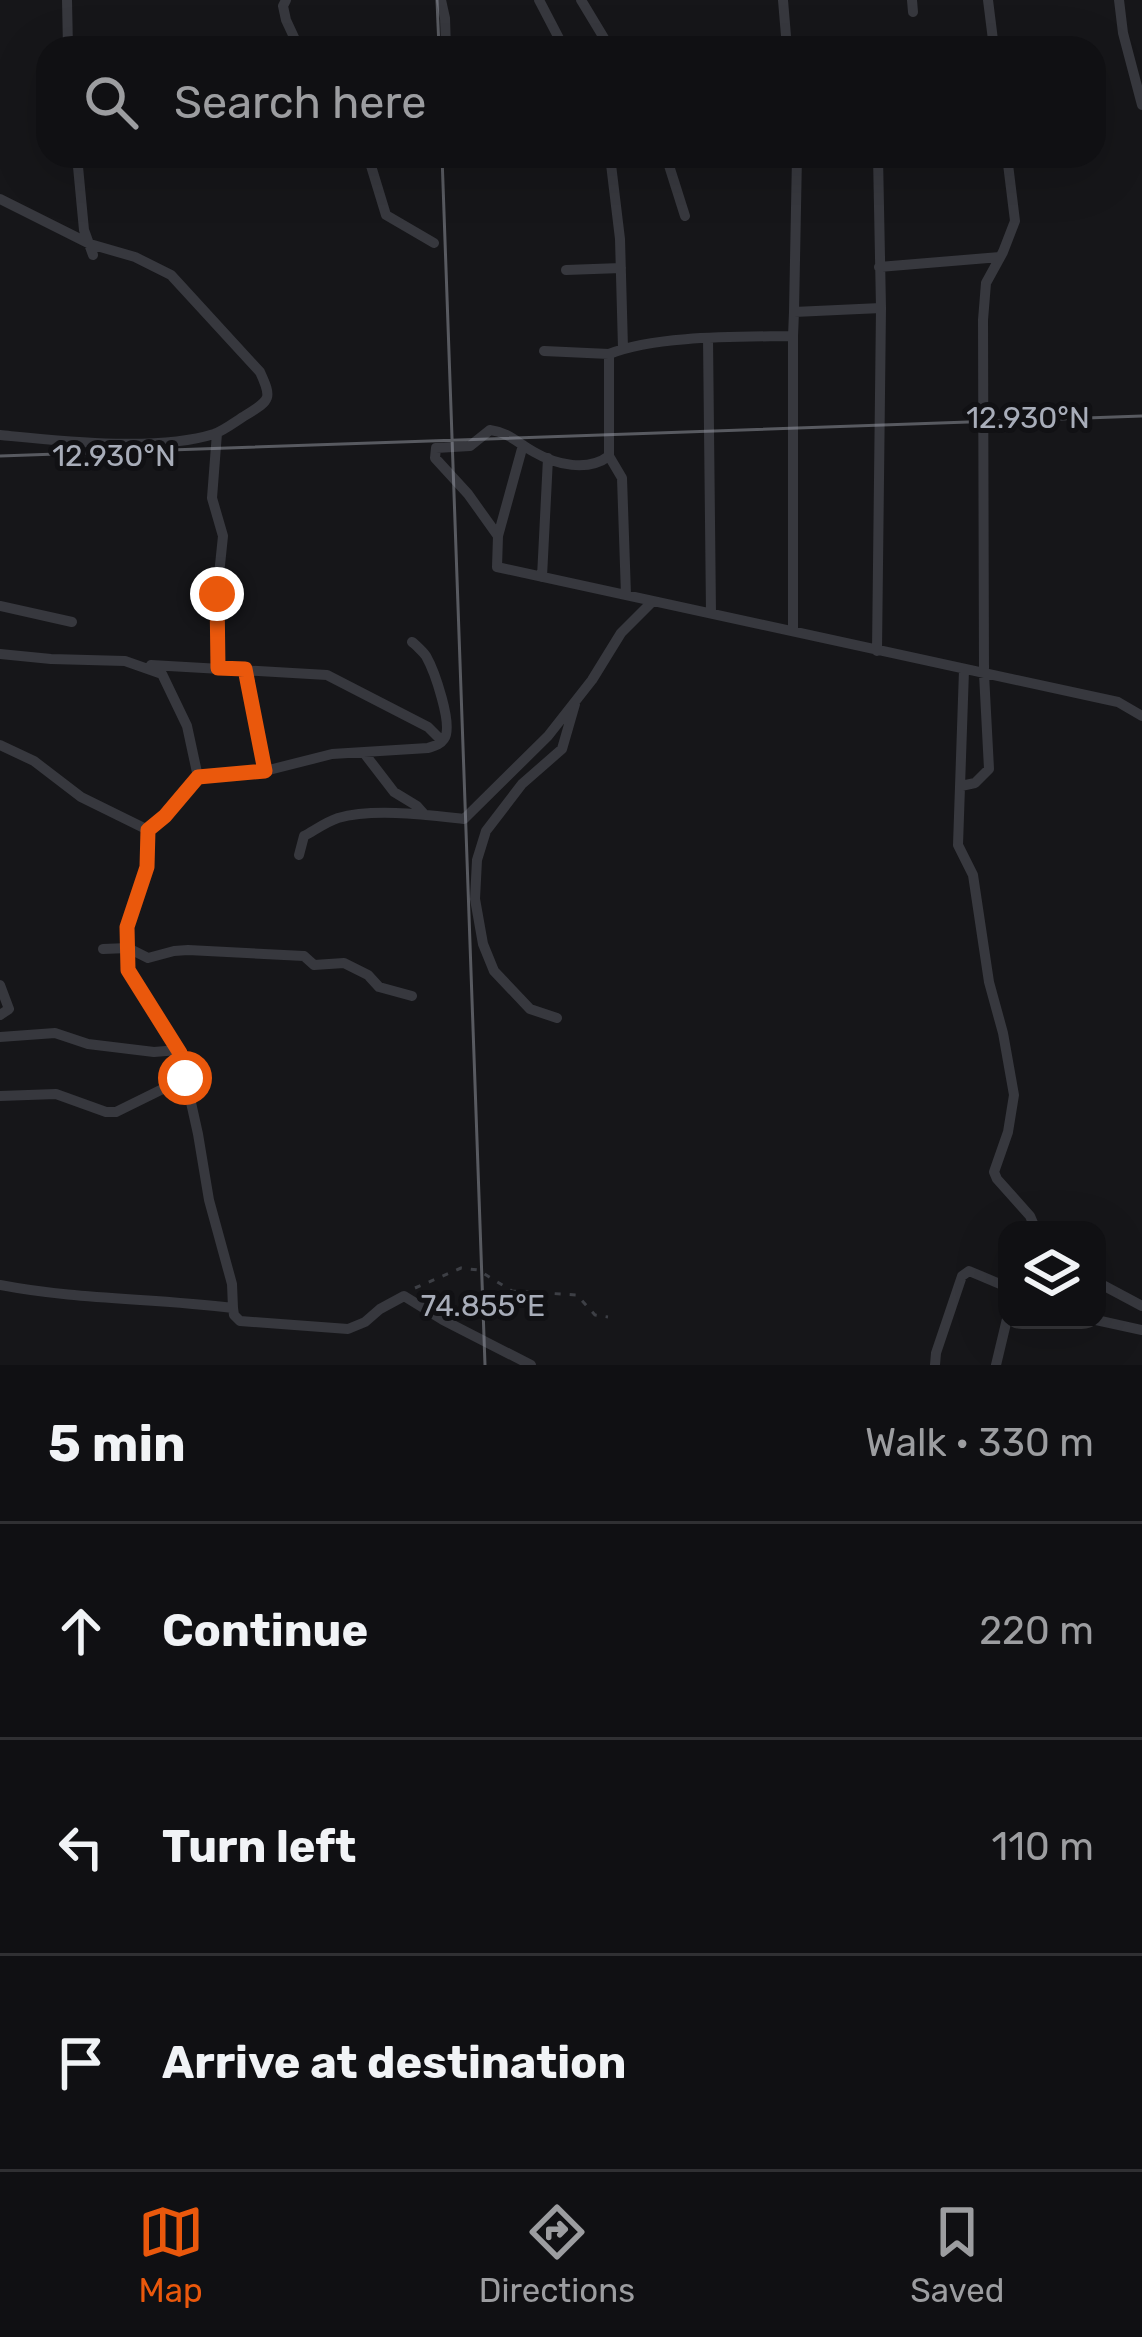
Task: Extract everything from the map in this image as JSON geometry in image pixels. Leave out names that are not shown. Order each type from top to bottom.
[{"type":"street","points":[[67,0],[68,36]]},
{"type":"street","points":[[286,0],[283,6],[293,36]]},
{"type":"street","points":[[441,0],[446,36]]},
{"type":"street","points":[[581,0],[603,36]]},
{"type":"street","points":[[783,0],[786,36]]},
{"type":"street","points":[[988,0],[992,36]]},
{"type":"street","points":[[1119,0],[1142,104]]},
{"type":"street","points":[[541,1],[558,36]]},
{"type":"street","points":[[78,168],[84,230],[92,249]]},
{"type":"street","points":[[372,168],[386,215],[434,243]]},
{"type":"street","points":[[611,168],[623,349]]},
{"type":"street","points":[[670,168],[685,217]]},
{"type":"street","points":[[793,630],[797,168]]},
{"type":"street","points":[[877,651],[878,168]]},
{"type":"street","points":[[961,786],[975,783],[989,769],[984,674],[983,320],[986,283],[1015,221],[1008,168]]},
{"type":"street","points":[[0,199],[92,249],[135,257],[171,275],[260,372],[269,392],[258,408],[217,433],[165,442],[64,442],[0,435]]},
{"type":"street","points":[[879,268],[1000,257]]},
{"type":"street","points":[[566,270],[621,268]]},
{"type":"street","points":[[794,312],[880,308]]},
{"type":"street","points":[[544,351],[609,354],[708,338],[793,336]]},
{"type":"street","points":[[708,338],[711,613]]},
{"type":"street","points":[[609,354],[610,456],[622,478],[626,595]]},
{"type":"street","points":[[498,536],[435,458],[436,448],[470,446],[490,430],[504,432],[548,458],[572,465],[599,464],[610,456]]},
{"type":"street","points":[[217,433],[212,497],[223,536],[217,594],[218,668]]},
{"type":"street","points":[[523,445],[498,536],[496,567],[1118,702],[1142,716]]},
{"type":"street","points":[[542,577],[548,458]]},
{"type":"street","points":[[299,855],[304,836],[356,814],[464,819],[548,736],[621,633],[653,601]]},
{"type":"street","points":[[0,606],[72,622]]},
{"type":"street","points":[[412,642],[425,654],[445,705],[448,726],[442,742],[428,748],[332,754],[265,771],[198,777],[148,830],[147,867],[127,927],[128,970],[178,1051],[232,1284],[234,1315],[240,1321],[348,1329],[404,1296],[531,1365]]},
{"type":"street","points":[[0,654],[125,661],[162,674],[187,726],[198,777]]},
{"type":"street","points":[[136,664],[327,675],[428,727],[442,742]]},
{"type":"street","points":[[245,669],[265,771]]},
{"type":"street","points":[[964,670],[958,844],[973,875],[989,982],[1014,1095],[994,1172],[1032,1221]]},
{"type":"street","points":[[557,1018],[530,1009],[494,970],[483,944],[475,899],[486,831],[522,784],[562,749],[575,701]]},
{"type":"street","points":[[1,749],[34,761],[81,797],[148,830]]},
{"type":"street","points":[[364,753],[394,792],[425,815]]},
{"type":"street","points":[[103,949],[128,948],[148,958],[174,951],[220,950],[304,956],[314,964],[344,963],[380,987],[412,996]]},
{"type":"street","points":[[0,985],[9,1009],[0,1015]]},
{"type":"street","points":[[0,1037],[55,1034],[88,1044],[178,1051]]},
{"type":"street","points":[[0,1096],[56,1094],[116,1112],[185,1078]]},
{"type":"street","points":[[935,1365],[962,1276],[969,1271],[998,1283]]},
{"type":"street","points":[[0,1286],[108,1300],[233,1308]]},
{"type":"street","points":[[1106,1287],[1142,1306]]},
{"type":"street","points":[[1106,1322],[1142,1330]]},
{"type":"street","points":[[996,1365],[1002,1329]]},
{"type":"path","points":[[404,1296],[460,1268],[478,1270],[512,1291],[577,1295],[595,1315],[608,1317]]},
{"type":"route","points":[[185,1078],[180,1053],[128,970],[127,927],[147,867],[148,830],[198,777],[265,771],[245,669],[218,668],[217,594]]}]
